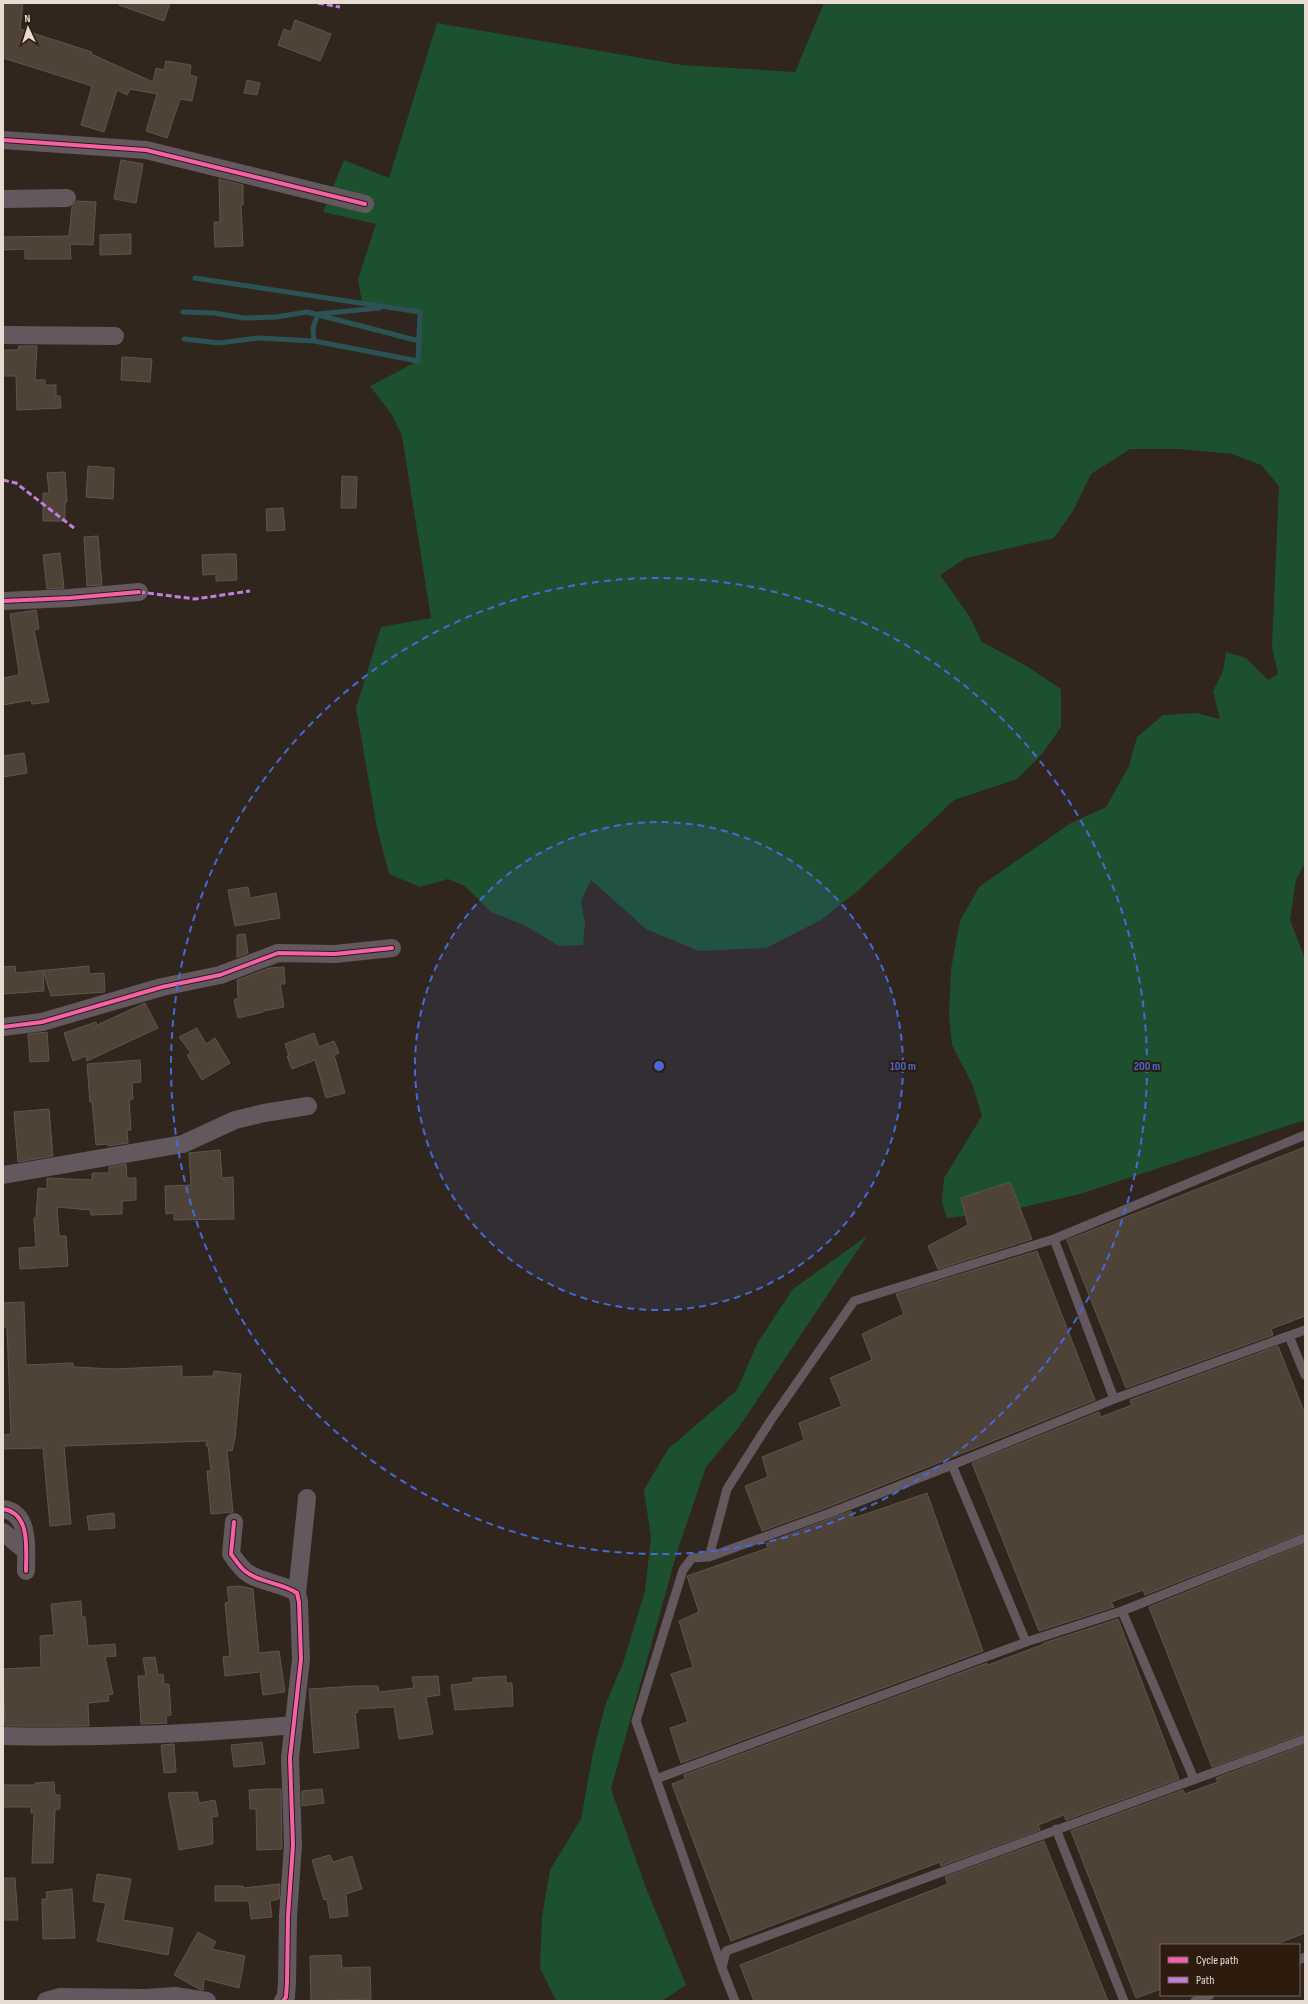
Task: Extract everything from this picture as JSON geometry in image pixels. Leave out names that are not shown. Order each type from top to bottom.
[{"type":"street","points":[[3,140],[146,150],[365,204]]},
{"type":"street","points":[[3,199],[66,198]]},
{"type":"street","points":[[3,335],[115,336]]},
{"type":"street","points":[[3,601],[70,598],[139,592]]},
{"type":"street","points":[[3,1027],[42,1022],[162,987],[220,974],[278,953],[335,954],[392,948]]},
{"type":"street","points":[[3,1175],[183,1144],[235,1120],[264,1113],[308,1106]]},
{"type":"street","points":[[283,2001],[286,1997],[288,1916],[294,1845],[290,1758],[301,1659],[299,1602],[297,1592],[307,1498]]},
{"type":"street","points":[[3,1509],[10,1510],[20,1517],[24,1526],[26,1571]]},
{"type":"street","points":[[234,1522],[231,1554],[245,1571],[265,1580],[288,1586],[297,1592]]},
{"type":"street","points":[[3,1532],[26,1551]]},
{"type":"street","points":[[3,1736],[125,1736],[222,1732],[294,1725]]},
{"type":"street","points":[[46,2001],[60,1998],[146,1998],[175,1996],[207,2001]]},
{"type":"lane","points":[[708,1557],[727,1489],[771,1420],[854,1301],[1054,1239],[1305,1135]]},
{"type":"lane","points":[[1054,1239],[1114,1400]]},
{"type":"lane","points":[[735,2001],[722,1968],[636,1722],[683,1570],[692,1558],[708,1557],[830,1513],[1114,1400],[1305,1330]]},
{"type":"lane","points":[[1289,1336],[1305,1375]]},
{"type":"lane","points":[[952,1465],[1026,1642]]},
{"type":"lane","points":[[656,1779],[1026,1642],[1122,1611],[1305,1538]]},
{"type":"lane","points":[[1122,1611],[1194,1779]]},
{"type":"lane","points":[[722,1968],[726,1951],[1305,1739]]},
{"type":"lane","points":[[1056,1829],[1124,2001]]},
{"type":"lane","points":[[1195,2001],[1208,1996]]},
{"type":"green space","points":[[824,3],[1305,3],[1305,863],[1296,880],[1290,920],[1305,959],[1305,1120],[1080,1194],[1002,1212],[947,1218],[942,1202],[944,1178],[982,1116],[973,1086],[952,1045],[949,1016],[951,969],[960,921],[979,887],[1071,823],[1106,807],[1129,766],[1137,737],[1163,715],[1196,713],[1220,719],[1213,691],[1223,671],[1226,652],[1246,658],[1268,680],[1278,674],[1272,647],[1279,486],[1261,465],[1232,454],[1180,449],[1130,449],[1091,474],[1073,511],[1054,538],[966,558],[940,575],[970,617],[982,642],[1025,665],[1061,689],[1061,727],[1042,754],[1017,779],[954,800],[860,889],[821,920],[766,948],[699,951],[646,929],[591,880],[581,901],[585,924],[583,945],[559,946],[526,926],[491,912],[465,886],[448,879],[420,887],[389,874],[377,828],[356,708],[381,627],[431,618],[402,436],[392,415],[370,386],[418,361],[420,312],[362,303],[358,279],[376,224],[323,212],[344,160],[389,178],[437,23],[682,65],[795,72]]},
{"type":"green space","points":[[867,1236],[739,1427],[706,1467],[677,1552],[611,1789],[646,1888],[686,1985],[662,2001],[556,2001],[540,1968],[542,1917],[550,1870],[581,1819],[593,1753],[605,1706],[624,1660],[645,1591],[651,1537],[644,1490],[668,1449],[737,1390],[758,1342],[793,1289]]},
{"type":"building","points":[[3,3],[23,3],[20,29],[92,52],[91,54],[153,82],[156,68],[164,70],[166,61],[191,65],[190,75],[197,77],[192,101],[180,99],[167,138],[146,131],[157,94],[130,89],[127,95],[117,90],[104,132],[81,125],[92,86],[3,58]]},
{"type":"building","points":[[120,3],[170,3],[164,21],[119,5]]},
{"type":"building","points":[[295,20],[331,34],[320,61],[278,45],[284,29],[291,32]]},
{"type":"building","points":[[247,80],[260,83],[257,95],[244,93]]},
{"type":"building","points":[[121,160],[143,164],[136,203],[114,199]]},
{"type":"building","points":[[219,179],[243,185],[243,205],[241,205],[243,246],[215,247],[214,222],[220,222]]},
{"type":"building","points":[[77,201],[96,202],[93,245],[70,244],[71,259],[25,259],[25,249],[3,250],[3,237],[69,236],[72,207]]},
{"type":"building","points":[[131,234],[131,254],[100,255],[100,235]]},
{"type":"building","points":[[19,346],[37,346],[35,380],[45,380],[45,385],[56,385],[56,396],[60,396],[61,408],[17,410],[16,376],[3,376],[3,350],[18,350]]},
{"type":"building","points":[[122,357],[152,359],[150,382],[121,380]]},
{"type":"building","points":[[88,466],[114,468],[113,499],[86,497]]},
{"type":"building","points":[[65,472],[67,502],[65,502],[65,521],[43,521],[43,493],[49,493],[47,473]]},
{"type":"building","points":[[342,476],[357,477],[356,508],[341,508]]},
{"type":"building","points":[[283,508],[285,530],[267,531],[266,509]]},
{"type":"building","points":[[98,536],[102,585],[87,586],[84,537]]},
{"type":"building","points":[[60,553],[64,588],[47,589],[43,555]]},
{"type":"building","points":[[236,554],[237,580],[216,581],[216,574],[203,575],[202,555]]},
{"type":"building","points":[[36,610],[39,629],[34,630],[49,702],[32,704],[31,700],[3,705],[3,678],[18,675],[19,673],[10,614]]},
{"type":"building","points":[[24,753],[27,773],[3,777],[3,756]]},
{"type":"building","points":[[248,887],[250,898],[276,893],[280,918],[235,926],[228,890]]},
{"type":"building","points":[[245,934],[248,953],[237,957],[237,935]]},
{"type":"building","points":[[15,966],[16,973],[43,970],[44,991],[3,994],[3,967]]},
{"type":"building","points":[[89,966],[89,974],[104,973],[105,992],[51,996],[43,970]]},
{"type":"building","points":[[284,967],[285,984],[280,984],[284,1007],[238,1018],[234,1000],[238,998],[237,980],[269,968]]},
{"type":"building","points":[[145,1003],[158,1028],[87,1061],[86,1056],[73,1061],[64,1033],[96,1022],[97,1025]]},
{"type":"building","points":[[197,1028],[206,1044],[215,1038],[230,1063],[202,1080],[187,1055],[191,1053],[179,1037]]},
{"type":"building","points":[[47,1032],[49,1061],[30,1062],[28,1034]]},
{"type":"building","points":[[314,1033],[319,1047],[334,1041],[339,1053],[334,1055],[345,1093],[326,1098],[315,1060],[292,1069],[287,1056],[289,1056],[285,1044]]},
{"type":"building","points":[[140,1060],[141,1082],[132,1083],[133,1099],[129,1100],[131,1130],[127,1130],[128,1143],[108,1146],[108,1144],[96,1145],[92,1102],[90,1102],[87,1064]]},
{"type":"building","points":[[49,1109],[53,1156],[18,1162],[14,1112]]},
{"type":"building","points":[[1305,1147],[1305,1316],[1271,1329],[1273,1335],[1126,1388],[1067,1240]]},
{"type":"building","points":[[220,1150],[222,1178],[233,1177],[234,1219],[174,1220],[174,1213],[166,1214],[165,1186],[191,1185],[189,1153]]},
{"type":"building","points":[[126,1164],[127,1178],[136,1178],[136,1200],[122,1201],[122,1214],[91,1215],[90,1210],[57,1207],[59,1236],[66,1236],[68,1266],[20,1269],[19,1248],[36,1247],[34,1218],[36,1217],[38,1188],[47,1189],[47,1178],[92,1180],[92,1173],[109,1173],[109,1167]]},
{"type":"building","points":[[1010,1182],[1032,1239],[938,1269],[928,1246],[968,1225],[961,1198]]},
{"type":"building","points":[[1037,1251],[1095,1400],[828,1507],[762,1531],[745,1486],[768,1477],[762,1457],[804,1440],[799,1423],[842,1406],[830,1378],[872,1360],[862,1334],[904,1314],[896,1294]]},
{"type":"building","points":[[24,1302],[26,1365],[73,1363],[73,1367],[114,1369],[182,1366],[182,1377],[213,1376],[214,1371],[241,1374],[235,1438],[232,1451],[227,1450],[233,1512],[211,1514],[207,1471],[211,1471],[208,1446],[206,1446],[207,1441],[64,1446],[71,1524],[50,1526],[43,1448],[3,1449],[3,1435],[11,1434],[7,1327],[3,1327],[3,1303]]},
{"type":"building","points":[[1278,1346],[1305,1414],[1305,1532],[1145,1595],[1143,1590],[1111,1602],[1114,1607],[1039,1631],[972,1463],[1099,1412],[1101,1417],[1132,1405],[1130,1400]]},
{"type":"building","points":[[927,1493],[983,1651],[681,1763],[670,1728],[688,1722],[671,1674],[693,1667],[679,1621],[699,1612],[687,1576],[768,1548],[766,1543],[851,1511],[854,1518]]},
{"type":"building","points":[[114,1513],[115,1528],[89,1530],[87,1516]]},
{"type":"building","points":[[1305,1544],[1305,1733],[1212,1767],[1149,1607]]},
{"type":"building","points":[[240,1586],[253,1589],[259,1653],[279,1651],[285,1692],[263,1695],[260,1672],[225,1676],[223,1657],[230,1656],[225,1603],[229,1602],[227,1587]]},
{"type":"building","points":[[81,1601],[82,1617],[85,1617],[88,1646],[115,1644],[116,1656],[105,1657],[113,1694],[108,1695],[109,1701],[88,1703],[89,1726],[5,1726],[3,1669],[41,1667],[40,1636],[54,1635],[51,1604]]},
{"type":"building","points":[[1118,1619],[1179,1779],[1066,1820],[1064,1815],[1038,1825],[1040,1830],[941,1866],[940,1862],[731,1941],[672,1784],[685,1779],[684,1775],[987,1663],[988,1665],[1044,1643]]},
{"type":"building","points":[[155,1657],[158,1675],[163,1674],[164,1684],[169,1684],[171,1715],[166,1716],[167,1723],[141,1724],[138,1676],[146,1676],[143,1658]]},
{"type":"building","points":[[438,1676],[440,1695],[426,1697],[433,1734],[399,1739],[394,1707],[358,1709],[358,1712],[355,1713],[359,1748],[314,1753],[309,1689],[378,1686],[379,1692],[414,1688],[412,1677]]},
{"type":"building","points":[[506,1676],[506,1683],[512,1683],[513,1706],[455,1710],[451,1685],[473,1682],[473,1678]]},
{"type":"building","points":[[262,1742],[265,1764],[234,1767],[231,1745]]},
{"type":"building","points":[[174,1744],[176,1772],[164,1773],[161,1745]]},
{"type":"building","points":[[1305,1745],[1305,1933],[1277,1944],[1160,1944],[1160,1989],[1136,1998],[1071,1831],[1183,1790],[1185,1794],[1218,1782],[1216,1778]]},
{"type":"building","points":[[54,1782],[55,1795],[60,1795],[60,1809],[55,1810],[53,1863],[32,1863],[34,1813],[31,1813],[31,1807],[3,1807],[3,1785],[35,1785],[35,1783]]},
{"type":"building","points":[[281,1789],[282,1849],[257,1850],[256,1809],[250,1809],[249,1790]]},
{"type":"building","points":[[322,1789],[324,1803],[302,1806],[302,1791]]},
{"type":"building","points":[[197,1792],[199,1803],[215,1800],[218,1816],[212,1817],[213,1844],[179,1850],[168,1793]]},
{"type":"building","points":[[1044,1841],[1108,2001],[754,2001],[740,1965],[948,1884],[945,1877]]},
{"type":"building","points":[[330,1855],[333,1862],[352,1856],[362,1889],[346,1894],[348,1916],[330,1918],[327,1899],[324,1900],[312,1860]]},
{"type":"building","points":[[97,1874],[131,1879],[123,1920],[173,1928],[168,1955],[97,1941],[106,1903],[93,1901]]},
{"type":"building","points":[[3,1878],[15,1878],[18,1920],[3,1920]]},
{"type":"building","points":[[280,1884],[279,1899],[270,1901],[272,1917],[251,1919],[249,1901],[215,1901],[215,1886],[243,1886],[243,1888]]},
{"type":"building","points":[[72,1889],[75,1938],[43,1939],[42,1899],[47,1899],[46,1892]]},
{"type":"building","points":[[198,1932],[216,1942],[212,1949],[245,1956],[239,1988],[204,1979],[203,1990],[174,1975]]},
{"type":"building","points":[[341,1955],[342,1968],[370,1967],[371,1999],[311,2001],[310,1956]]},
{"type":"waterway","points":[[184,339],[219,343],[258,338],[314,341],[418,361],[420,312],[195,278]]},
{"type":"waterway","points":[[314,341],[313,328],[318,314],[380,308]]},
{"type":"waterway","points":[[183,312],[214,313],[244,318],[276,317],[307,312],[419,341]]},
{"type":"marked path","points":[[318,3],[340,7]]},
{"type":"marked path","points":[[3,480],[16,483],[74,528]]},
{"type":"marked path","points":[[139,592],[195,599],[250,591]]},
{"type":"cycle path","points":[[3,140],[146,150],[365,204]]},
{"type":"cycle path","points":[[3,601],[70,598],[139,592]]},
{"type":"cycle path","points":[[3,1027],[42,1022],[162,987],[220,975],[278,953],[335,954],[392,948]]},
{"type":"cycle path","points":[[3,1509],[12,1512],[18,1517],[23,1525],[26,1543],[26,1571]]},
{"type":"cycle path","points":[[234,1522],[231,1554],[239,1565],[245,1571],[257,1578],[291,1589],[297,1593],[299,1602],[301,1659],[290,1758],[293,1845],[288,1916],[287,1982],[286,1997],[283,2001]]}]
